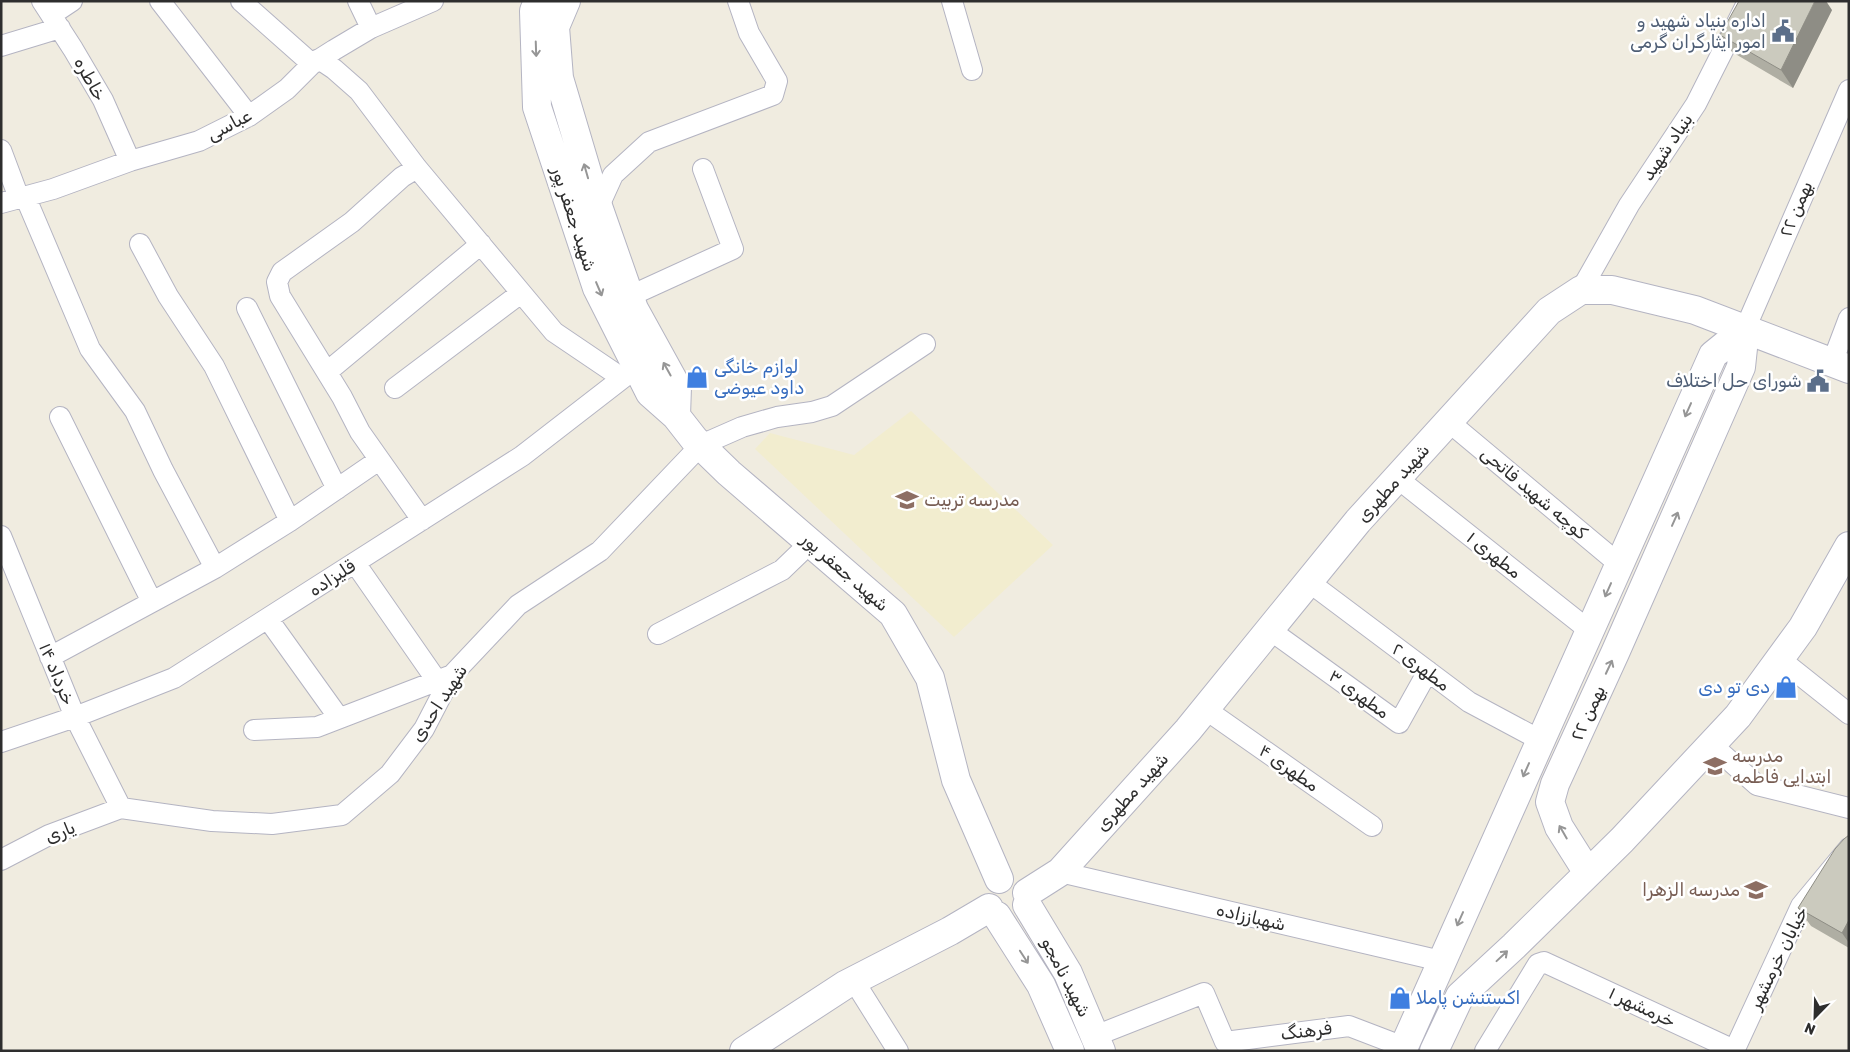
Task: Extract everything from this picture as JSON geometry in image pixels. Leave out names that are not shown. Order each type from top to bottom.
[{"type":"street","points":[[1,46],[72,1]]},
{"type":"street","points":[[160,1],[249,116]]},
{"type":"street","points":[[241,1],[316,62],[334,69],[359,92],[418,168],[554,332],[629,373]]},
{"type":"street","points":[[358,1],[371,28]]},
{"type":"street","name":"عباسی","points":[[15,199],[52,189],[130,161],[199,141],[249,116],[287,89],[316,62],[371,28],[433,1]]},
{"type":"street","name":"شهید جعفر پور","points":[[538,1],[534,10],[537,107],[597,288],[629,373],[676,416],[729,473],[893,614],[930,678],[956,780],[999,878]]},
{"type":"street","name":"شهید جعفر پور","points":[[566,1],[556,27],[559,78],[598,208],[634,309],[677,387],[676,416]]},
{"type":"street","points":[[598,208],[613,175],[649,142],[773,95],[777,81],[749,33],[738,1]]},
{"type":"street","points":[[952,1],[972,70]]},
{"type":"street","name":"بنیاد شهید","points":[[1581,290],[1629,205],[1696,104],[1748,1]]},
{"type":"street","name":"خاطره","points":[[51,15],[74,49],[103,100],[130,161]]},
{"type":"street","name":"۲۲ بهمن","points":[[1588,874],[1559,827],[1550,802],[1555,784],[1616,653],[1741,367],[1745,329],[1849,90]]},
{"type":"street","points":[[1,150],[15,199],[90,349],[135,411],[163,470],[215,568]]},
{"type":"street","points":[[418,168],[402,177],[352,222],[282,272],[277,282],[280,296],[342,397],[360,432],[422,520]]},
{"type":"street","points":[[630,296],[733,249],[703,169]]},
{"type":"street","points":[[140,244],[168,296],[214,366],[290,521]]},
{"type":"street","points":[[327,372],[481,244]]},
{"type":"street","points":[[1581,290],[1612,290],[1695,310],[1840,366],[1849,318]]},
{"type":"street","name":"شهید مطهری","points":[[1027,899],[1060,872],[1205,709],[1358,521],[1397,478],[1550,311],[1581,290]]},
{"type":"street","points":[[395,388],[522,292]]},
{"type":"street","points":[[247,308],[337,490]]},
{"type":"street","name":"۲۲ بهمن","points":[[1403,1049],[1713,355],[1745,329]]},
{"type":"street","points":[[701,445],[742,427],[778,417],[812,412],[832,406],[925,344]]},
{"type":"street","name":"قلیزاده","points":[[1,742],[75,717],[174,678],[522,456],[629,373]]},
{"type":"street","points":[[60,417],[152,602]]},
{"type":"street","name":"کوچه شهید فاتحی","points":[[1449,422],[1619,564]]},
{"type":"street","name":"شهید احدی","points":[[121,808],[212,821],[272,824],[342,814],[390,774],[424,729],[445,678],[518,605],[600,552],[701,445]]},
{"type":"street","points":[[50,657],[215,568],[290,521],[379,460]]},
{"type":"street","name":"مطهری ۱","points":[[1397,478],[1590,631]]},
{"type":"street","name":"۱۴ خرداد","points":[[1,536],[75,717],[121,808]]},
{"type":"street","points":[[658,634],[782,570],[810,543]]},
{"type":"street","points":[[1434,1051],[1460,996],[1622,840],[1738,716],[1842,573],[1849,546]]},
{"type":"street","points":[[254,730],[317,727],[445,678],[356,563]]},
{"type":"street","name":"مطهری ۲","points":[[1309,582],[1469,702],[1540,740]]},
{"type":"street","points":[[268,619],[339,718]]},
{"type":"street","name":"مطهری ۳","points":[[1270,630],[1400,724],[1428,672]]},
{"type":"street","points":[[1780,658],[1849,714]]},
{"type":"street","name":"مطهری ۴","points":[[1205,709],[1372,826]]},
{"type":"street","points":[[1712,745],[1757,785],[1849,808]]},
{"type":"street","name":"یاری","points":[[1,860],[49,835],[121,808]]},
{"type":"street","name":"خیابان خرمشهر","points":[[1734,1050],[1801,906],[1849,848]]},
{"type":"street","name":"شهباززاده","points":[[1060,872],[1441,961]]},
{"type":"street","points":[[757,1047],[854,981],[950,931],[993,912],[1009,918],[1020,914],[1027,899],[1022,883],[1011,878],[999,878],[990,886],[986,897],[993,912]]},
{"type":"street","name":"شهید نامجو","points":[[1027,899],[1068,973],[1098,1043]]},
{"type":"street","name":"شهید نامجو","points":[[993,912],[1041,985],[1070,1051]]},
{"type":"street","points":[[1441,961],[1476,980]]},
{"type":"street","name":"خرمشهر ۱","points":[[1485,1051],[1538,964],[1544,962],[1734,1050]]},
{"type":"street","points":[[854,981],[898,1051]]},
{"type":"street","name":"فرهنگ","points":[[1098,1043],[1204,993],[1225,1042],[1348,1026],[1403,1049]]},
{"type":"shaded area","name":"مدرسه تربیت","points":[[911,411],[1053,545],[954,637],[755,449],[770,433],[854,455]]},
{"type":"building","points":[[1739,1],[1815,1],[1781,70],[1720,35]]},
{"type":"building","points":[[1849,835],[1849,920],[1842,933],[1798,908],[1835,849]]},
{"type":"place","name":"اداره بنیاد شهید و امور ایثارگران گرمی","points":[[1783,31]]},
{"type":"place","name":"لوازم خانگی داود عیوضی","points":[[697,377]]},
{"type":"place","name":"شورای حل اختلاف","points":[[1818,381]]},
{"type":"place","name":"مدرسه تربیت","points":[[907,500]]},
{"type":"place","name":"دی تو دی","points":[[1786,687]]},
{"type":"place","name":"مدرسه ابتدایی فاطمه","points":[[1715,766]]},
{"type":"place","name":"مدرسه الزهرا","points":[[1756,890]]},
{"type":"place","name":"اکستنشن پاملا","points":[[1400,998]]}]
